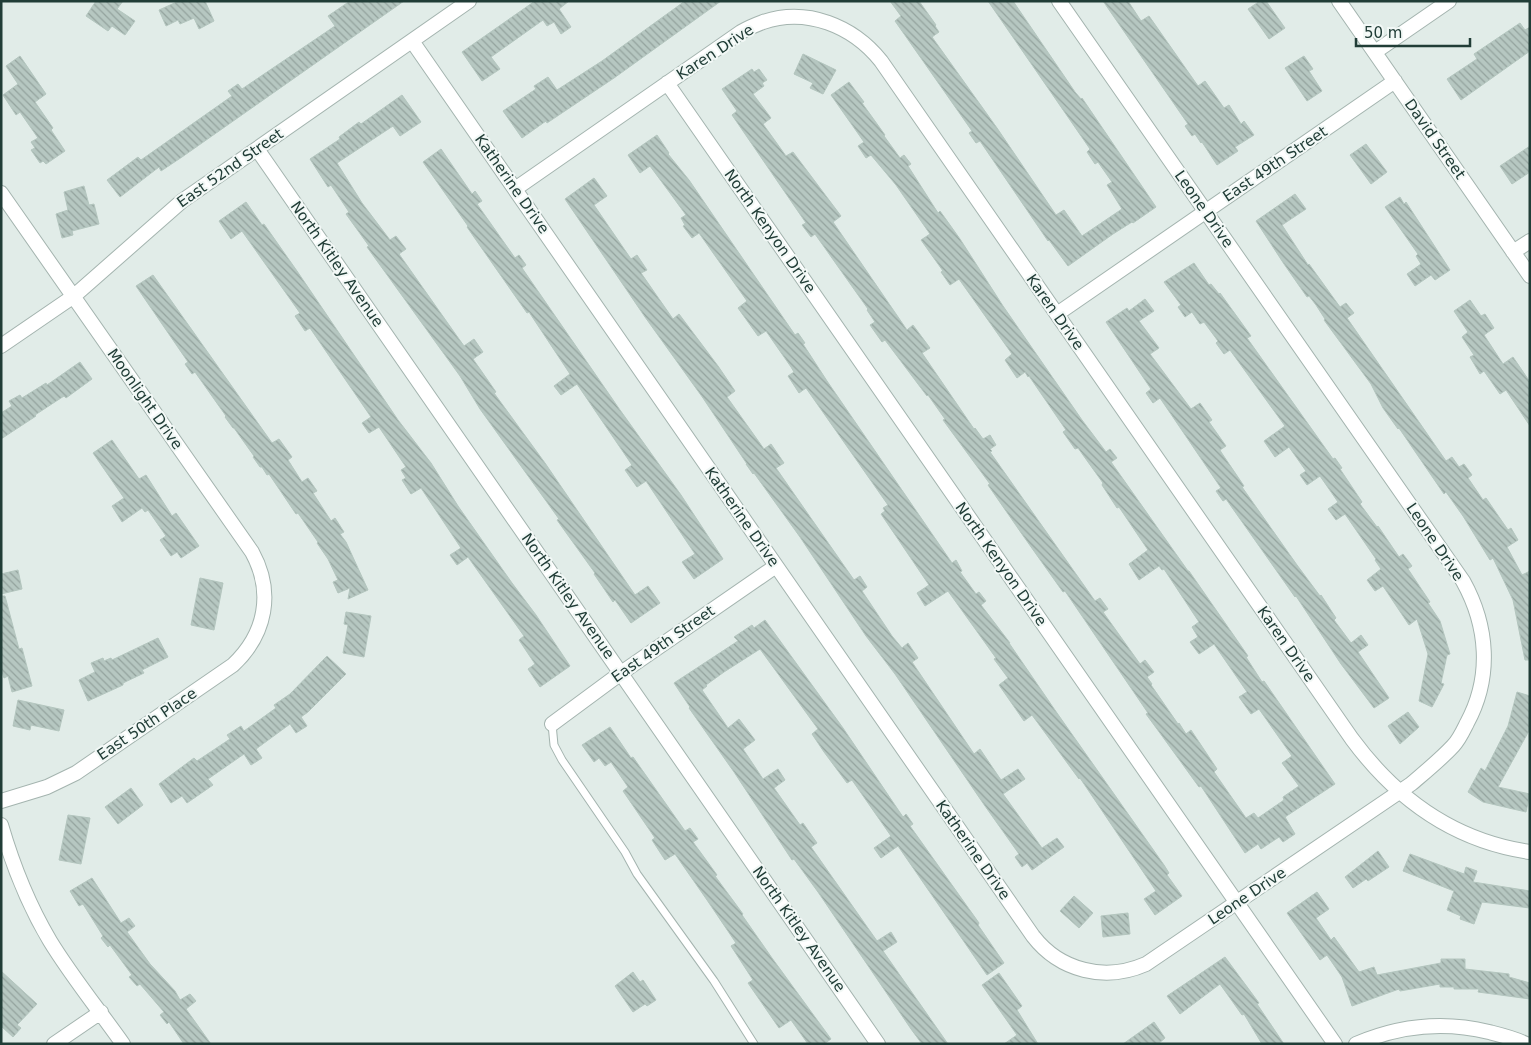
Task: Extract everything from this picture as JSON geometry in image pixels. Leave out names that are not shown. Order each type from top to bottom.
[{"type":"street","name":"East 52nd Street","points":[[1,346],[74,296],[182,201],[469,1]]},
{"type":"street","name":"Leone Drive","points":[[1059,1],[1463,581],[1478,614],[1484,641],[1485,663],[1475,709],[1453,746],[1433,767],[1146,964],[1104,974],[1091,971]]},
{"type":"street","name":"David Street","points":[[1339,1],[1530,276]]},
{"type":"street","points":[[1374,52],[1450,1]]},
{"type":"street","name":"Karen Drive","points":[[515,189],[741,32],[762,22],[783,18],[806,18],[820,20],[848,31],[860,39],[881,61],[1352,739],[1379,772],[1399,792],[1452,829],[1494,844],[1530,852]]},
{"type":"street","name":"Katherine Drive","points":[[412,40],[1037,941],[1058,959],[1070,966],[1091,971]]},
{"type":"street","name":"East 49th Street","points":[[1057,314],[1395,81]]},
{"type":"street","name":"North Kenyon Drive","points":[[667,83],[1335,1044]]},
{"type":"street","name":"North Kitley Avenue","points":[[257,149],[878,1044]]},
{"type":"street","name":"Moonlight Drive","points":[[1,193],[252,552],[263,582],[265,602],[263,614]]},
{"type":"street","points":[[1513,252],[1530,241]]},
{"type":"street","name":"East 49th Street","points":[[552,724],[621,673],[776,566]]},
{"type":"street","name":"East 50th Place","points":[[1,801],[46,787],[76,773],[233,665],[243,656],[255,640],[263,614]]},
{"type":"street","points":[[1,825],[17,876],[36,916],[54,947],[123,1044]]},
{"type":"street","points":[[54,1044],[101,1012]]},
{"type":"street","points":[[1356,1044],[1399,1030],[1440,1026],[1482,1030],[1526,1044]]},
{"type":"lane","points":[[552,724],[554,745],[562,760],[625,852],[636,874],[714,981],[754,1044]]},
{"type":"building","points":[[96,1],[123,1],[117,9],[135,21],[125,35],[112,26],[108,31],[86,16]]},
{"type":"building","points":[[179,1],[205,1],[214,21],[199,29],[194,18],[180,24],[178,20],[166,26],[159,10]]},
{"type":"building","points":[[350,1],[404,1],[182,157],[161,171],[159,167],[120,197],[107,180],[138,157],[141,160],[232,96],[228,91],[238,84],[242,89],[335,26],[328,16]]},
{"type":"building","points":[[535,1],[569,1],[559,9],[571,27],[561,34],[554,22],[547,26],[543,20],[491,57],[500,69],[482,81],[462,52]]},
{"type":"building","points":[[685,1],[721,1],[614,78],[522,138],[503,111],[536,89],[534,86],[548,77],[557,90],[602,61]]},
{"type":"building","points":[[890,1],[919,1],[939,32],[932,37],[1056,215],[1064,210],[1082,236],[1122,209],[1107,185],[1112,182],[1098,162],[1095,164],[1087,152],[1090,149],[988,1],[1013,1],[1156,207],[1113,234],[1068,266],[1048,241],[980,141],[976,143],[969,133],[972,131],[895,21],[901,16]]},
{"type":"building","points":[[1103,1],[1128,1],[1141,21],[1149,16],[1198,86],[1205,81],[1224,108],[1229,105],[1241,124],[1244,121],[1254,135],[1235,147],[1238,151],[1217,165],[1202,142],[1195,134],[1192,136],[1185,126],[1188,124]]},
{"type":"building","points":[[1260,1],[1266,1],[1285,28],[1269,39],[1248,9]]},
{"type":"building","points":[[1520,23],[1525,30],[1530,27],[1530,51],[1461,100],[1447,79],[1477,59],[1474,54]]},
{"type":"building","points":[[803,54],[836,70],[823,94],[810,88],[813,83],[794,74]]},
{"type":"building","points":[[20,56],[46,94],[35,102],[53,128],[51,130],[65,151],[46,164],[43,161],[40,163],[31,150],[35,148],[31,142],[38,138],[20,112],[16,115],[3,95],[18,84],[6,66]]},
{"type":"building","points":[[1304,56],[1313,69],[1309,71],[1322,91],[1307,101],[1285,68]]},
{"type":"building","points":[[752,69],[754,72],[759,69],[767,80],[762,83],[764,86],[753,94],[771,118],[763,124],[786,156],[793,152],[841,216],[833,222],[907,330],[913,325],[930,348],[922,353],[974,429],[983,439],[990,435],[996,445],[990,449],[992,451],[990,452],[1095,601],[1100,598],[1108,609],[1103,612],[1140,664],[1145,660],[1154,672],[1147,677],[1178,724],[1186,734],[1191,730],[1217,769],[1214,772],[1246,818],[1254,813],[1258,818],[1284,800],[1283,797],[1299,786],[1282,763],[1292,756],[1259,709],[1251,714],[1239,697],[1247,692],[1214,644],[1199,654],[1190,642],[1198,637],[1192,627],[1199,622],[1164,569],[1162,570],[1159,566],[1139,580],[1129,564],[1148,550],[1119,507],[1117,508],[1102,485],[1103,483],[1078,448],[1075,449],[1063,432],[1066,430],[1029,376],[1025,372],[1017,378],[1005,360],[1012,354],[959,279],[950,285],[941,272],[943,271],[921,240],[930,234],[896,185],[871,155],[866,158],[858,146],[864,142],[831,95],[849,82],[900,158],[904,155],[911,164],[908,166],[938,213],[940,211],[960,239],[1003,306],[1082,420],[1106,452],[1110,449],[1117,458],[1111,462],[1189,571],[1248,656],[1246,657],[1262,682],[1264,681],[1335,784],[1285,817],[1295,834],[1283,842],[1279,837],[1261,849],[1258,844],[1245,853],[1201,786],[1199,787],[1146,714],[1148,713],[1065,591],[1063,592],[1024,537],[988,485],[990,484],[943,420],[945,419],[928,395],[885,340],[882,342],[870,325],[875,322],[868,309],[815,234],[811,237],[802,225],[806,223],[732,115],[737,111],[722,89]]},
{"type":"building","points":[[402,95],[421,122],[400,136],[393,126],[337,163],[362,203],[390,240],[396,236],[406,249],[399,254],[464,346],[474,339],[483,352],[473,359],[496,392],[494,393],[545,463],[635,595],[648,586],[660,603],[631,623],[615,600],[613,602],[557,520],[559,519],[480,409],[460,376],[367,247],[369,246],[346,214],[349,212],[331,185],[328,187],[310,159],[340,139],[339,137],[359,122],[361,124]]},
{"type":"building","points":[[657,135],[668,154],[689,180],[795,335],[798,333],[805,343],[803,344],[827,381],[952,563],[956,560],[962,571],[960,572],[976,594],[979,592],[986,601],[981,605],[1010,643],[1164,865],[1169,873],[1167,875],[1182,896],[1155,915],[1144,899],[1156,891],[1080,778],[1032,715],[1024,721],[999,685],[1008,678],[948,591],[925,606],[917,593],[929,585],[881,514],[885,511],[883,508],[888,505],[806,388],[799,393],[788,376],[794,372],[766,331],[758,336],[738,308],[747,301],[699,233],[692,238],[683,226],[685,225],[681,218],[686,215],[650,166],[640,173],[628,155]]},
{"type":"building","points":[[1366,144],[1387,172],[1371,184],[1350,155]]},
{"type":"building","points":[[1530,146],[1530,172],[1512,184],[1500,166]]},
{"type":"building","points":[[441,149],[472,194],[475,191],[482,201],[477,204],[515,258],[519,255],[526,265],[522,268],[681,495],[723,559],[694,579],[682,562],[695,554],[646,481],[637,487],[625,470],[632,465],[577,384],[561,395],[554,386],[570,374],[529,312],[527,313],[423,162]]},
{"type":"building","points":[[594,178],[607,196],[594,205],[631,259],[637,255],[647,270],[641,273],[673,319],[679,314],[718,366],[735,391],[727,397],[764,449],[771,444],[784,463],[776,468],[854,580],[860,576],[867,587],[862,591],[892,636],[902,648],[908,643],[918,658],[912,662],[974,754],[980,749],[1001,780],[1018,769],[1025,779],[1003,794],[1042,848],[1057,838],[1064,847],[1032,870],[1027,863],[1022,867],[1015,857],[1019,854],[895,674],[866,636],[800,537],[746,464],[703,398],[645,317],[565,199]]},
{"type":"building","points":[[84,186],[89,205],[94,204],[99,224],[72,231],[73,235],[62,238],[56,214],[68,210],[64,192]]},
{"type":"building","points":[[1295,194],[1306,209],[1282,225],[1308,265],[1340,307],[1346,303],[1354,313],[1347,318],[1446,461],[1452,457],[1459,467],[1464,464],[1472,475],[1468,478],[1483,500],[1486,498],[1508,530],[1511,528],[1518,540],[1507,547],[1522,575],[1530,571],[1530,660],[1525,660],[1513,600],[1493,558],[1490,560],[1463,516],[1446,492],[1444,494],[1383,408],[1371,384],[1324,320],[1316,305],[1309,296],[1307,297],[1256,221]]},
{"type":"building","points":[[1400,197],[1404,204],[1406,202],[1450,270],[1435,280],[1431,275],[1415,286],[1407,274],[1421,264],[1416,256],[1418,254],[1385,207]]},
{"type":"building","points":[[246,202],[297,271],[398,420],[431,463],[458,506],[570,666],[540,687],[528,669],[535,664],[519,640],[524,636],[468,557],[457,565],[450,555],[461,548],[421,488],[411,494],[402,480],[406,478],[401,470],[406,467],[379,427],[369,433],[362,423],[371,417],[310,328],[305,331],[295,316],[300,313],[242,231],[231,239],[219,221]]},
{"type":"building","points":[[1194,263],[1209,285],[1211,284],[1220,293],[1251,336],[1247,338],[1333,459],[1335,458],[1342,468],[1340,469],[1362,502],[1360,504],[1399,557],[1403,554],[1412,566],[1408,569],[1440,621],[1450,654],[1447,655],[1441,683],[1444,684],[1432,707],[1419,701],[1428,654],[1417,619],[1409,625],[1383,586],[1375,591],[1367,580],[1381,569],[1345,514],[1336,520],[1328,509],[1338,502],[1320,476],[1307,485],[1300,475],[1306,471],[1289,447],[1275,457],[1264,441],[1285,426],[1230,350],[1224,354],[1216,343],[1218,341],[1204,322],[1200,324],[1192,312],[1185,317],[1178,307],[1181,305],[1164,282]]},
{"type":"building","points":[[153,275],[272,443],[279,439],[292,457],[288,460],[302,482],[308,478],[317,491],[313,493],[331,521],[335,518],[344,532],[340,534],[346,542],[368,590],[348,599],[350,588],[338,593],[333,582],[338,580],[318,542],[269,474],[267,475],[262,467],[260,467],[195,372],[192,374],[185,364],[188,362],[136,286]]},
{"type":"building","points":[[1145,299],[1154,311],[1139,321],[1159,348],[1150,354],[1191,409],[1200,403],[1212,420],[1209,422],[1226,446],[1220,450],[1244,486],[1242,487],[1297,565],[1321,595],[1336,618],[1334,620],[1351,643],[1361,635],[1368,645],[1358,652],[1389,698],[1374,708],[1341,664],[1296,596],[1226,499],[1223,501],[1216,491],[1221,488],[1160,398],[1153,403],[1146,393],[1151,389],[1106,322],[1127,308],[1129,311]]},
{"type":"building","points":[[1470,300],[1481,316],[1485,314],[1494,328],[1484,335],[1503,364],[1513,357],[1530,382],[1530,426],[1506,390],[1500,394],[1484,371],[1480,374],[1470,357],[1474,355],[1462,337],[1468,332],[1454,311]]},
{"type":"building","points":[[80,362],[92,379],[66,398],[64,396],[1,439],[1,413],[12,406],[9,401],[20,395],[22,398],[46,383],[47,385]]},
{"type":"building","points":[[112,440],[139,479],[146,475],[172,516],[176,513],[199,546],[181,558],[177,552],[171,556],[160,540],[166,536],[148,510],[145,512],[142,508],[122,522],[112,506],[124,498],[93,453]]},
{"type":"building","points":[[18,570],[22,589],[1,594],[1,574]]},
{"type":"building","points":[[200,578],[223,583],[214,630],[191,625]]},
{"type":"building","points":[[1,596],[5,596],[19,649],[22,648],[32,686],[12,692],[8,676],[4,678],[1,668]]},
{"type":"building","points":[[346,612],[371,616],[364,657],[343,653],[348,625],[344,624]]},
{"type":"building","points":[[765,620],[843,728],[903,817],[906,814],[913,824],[910,826],[979,923],[978,925],[1004,963],[987,975],[898,846],[881,858],[874,848],[891,836],[852,780],[847,783],[824,752],[812,734],[818,729],[760,649],[724,672],[702,690],[728,728],[739,719],[755,740],[743,749],[763,779],[778,769],[785,780],[774,788],[800,825],[803,823],[817,843],[811,847],[877,941],[891,932],[897,942],[883,951],[948,1044],[922,1044],[818,892],[794,859],[792,860],[674,683],[738,641],[734,637],[752,625],[754,628]]},
{"type":"building","points":[[158,638],[168,657],[142,670],[144,673],[123,683],[123,685],[88,701],[79,680],[95,672],[91,663],[103,658],[104,661],[111,658],[112,660]]},
{"type":"building","points":[[327,656],[346,674],[301,717],[307,726],[296,733],[290,724],[256,749],[262,758],[251,765],[244,754],[208,779],[213,785],[187,803],[182,796],[171,803],[159,784],[194,758],[197,761],[230,739],[227,735],[241,726],[244,731],[276,708],[274,705],[290,694]]},
{"type":"building","points":[[1517,692],[1530,696],[1530,729],[1498,787],[1530,794],[1526,812],[1483,802],[1468,792],[1481,768],[1485,771],[1508,726]]},
{"type":"building","points":[[18,700],[64,710],[59,731],[31,725],[30,730],[13,726]]},
{"type":"building","points":[[1408,712],[1419,727],[1400,744],[1388,726]]},
{"type":"building","points":[[610,727],[685,831],[690,828],[698,839],[693,842],[717,875],[715,876],[831,1039],[824,1044],[808,1044],[791,1020],[779,1028],[748,983],[753,980],[731,946],[736,943],[675,854],[665,860],[652,840],[655,838],[623,791],[628,787],[611,762],[605,766],[599,758],[594,762],[582,745]]},
{"type":"building","points":[[131,788],[143,805],[118,824],[105,807]]},
{"type":"building","points":[[68,815],[90,818],[81,864],[59,860]]},
{"type":"building","points":[[1378,851],[1389,867],[1368,881],[1366,879],[1353,888],[1345,877]]},
{"type":"building","points":[[1410,854],[1464,874],[1466,867],[1477,871],[1473,882],[1530,891],[1530,908],[1482,902],[1474,924],[1460,919],[1461,916],[1447,910],[1454,891],[1403,871]]},
{"type":"building","points":[[92,878],[121,923],[129,918],[135,926],[127,932],[150,964],[175,991],[180,1000],[190,994],[196,1001],[186,1009],[211,1044],[184,1044],[169,1022],[167,1024],[160,1015],[164,1012],[140,984],[137,986],[129,977],[132,975],[110,945],[108,947],[101,938],[103,936],[83,904],[79,906],[70,891]]},
{"type":"building","points":[[1317,892],[1329,909],[1316,918],[1331,940],[1334,937],[1359,972],[1374,967],[1377,975],[1441,963],[1441,959],[1465,959],[1465,969],[1509,974],[1509,977],[1530,983],[1530,999],[1478,992],[1479,989],[1440,987],[1440,984],[1400,991],[1399,989],[1352,1006],[1342,977],[1327,955],[1320,960],[1287,913]]},
{"type":"building","points":[[1074,896],[1093,913],[1079,928],[1060,911]]},
{"type":"building","points":[[1128,913],[1130,934],[1103,937],[1101,916]]},
{"type":"building","points":[[1225,957],[1259,1003],[1257,1004],[1284,1044],[1262,1044],[1244,1014],[1242,1015],[1220,984],[1180,1014],[1167,996]]},
{"type":"building","points":[[1,971],[37,1004],[17,1025],[21,1028],[13,1037],[1,1026]]},
{"type":"building","points":[[633,972],[640,982],[643,980],[656,1000],[647,1006],[645,1004],[633,1012],[615,986]]},
{"type":"building","points":[[999,973],[1022,1006],[1017,1010],[1038,1044],[1004,1044],[1017,1035],[982,985]]},
{"type":"building","points":[[1154,1022],[1165,1038],[1158,1044],[1123,1044]]}]
